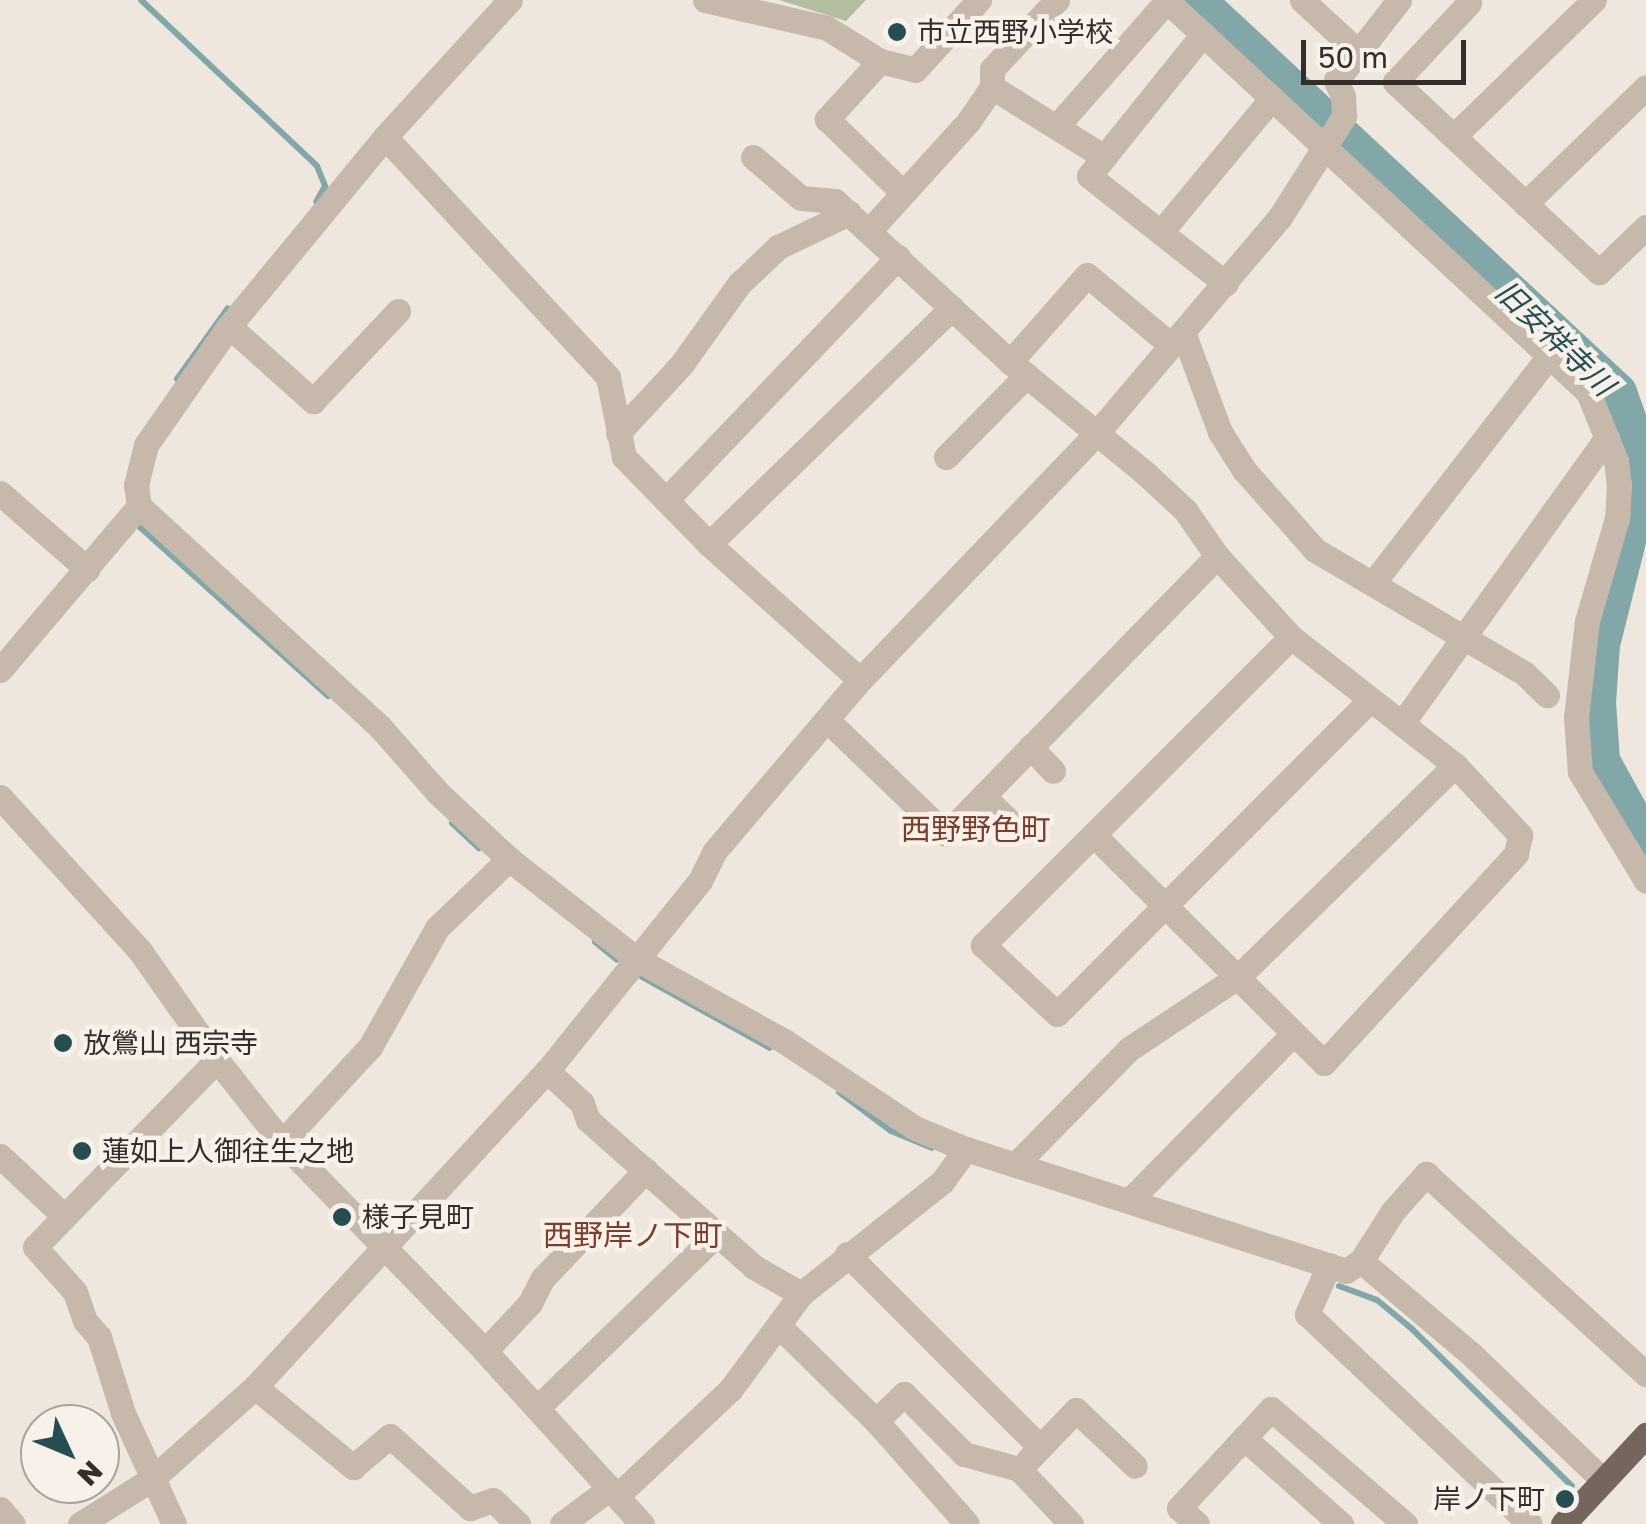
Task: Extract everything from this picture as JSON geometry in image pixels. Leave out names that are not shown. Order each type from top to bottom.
[{"type":"main road","points":[[1563,1524],[1646,1434]]},
{"type":"street","points":[[0,670],[132,514],[146,445],[229,326],[385,137],[510,0]]},
{"type":"street","points":[[705,0],[827,28],[880,61],[915,70],[979,0]]},
{"type":"street","points":[[869,231],[968,122],[992,87],[992,69],[1057,0]]},
{"type":"street","points":[[1302,0],[1356,50]]},
{"type":"street","points":[[120,1499],[152,1479],[256,1387],[547,1070],[700,881],[714,852],[860,680],[1096,434],[1226,284],[1280,217],[1326,148],[1344,116],[1343,96],[1336,81],[1398,0]]},
{"type":"street","points":[[1454,136],[1594,0]]},
{"type":"street","points":[[1057,126],[1166,1],[1588,392],[1609,442],[1619,484],[1617,518],[1587,621],[1576,718],[1580,772],[1646,881]]},
{"type":"street","points":[[1470,2],[1394,82],[1599,272],[1646,227]]},
{"type":"street","points":[[1203,34],[1089,176],[1226,284]]},
{"type":"street","points":[[880,61],[827,119],[903,193]]},
{"type":"street","points":[[992,87],[1104,157]]},
{"type":"street","points":[[1525,204],[1646,88]]},
{"type":"street","points":[[1161,232],[1272,98]]},
{"type":"street","points":[[385,137],[608,377],[624,457],[710,544],[860,680]]},
{"type":"street","points":[[754,157],[801,198],[842,207],[1018,369],[1185,510],[1218,556],[1292,637],[1455,765],[1520,835],[1516,854],[1324,1063],[1094,835]]},
{"type":"street","points":[[618,433],[682,364],[740,284],[778,247],[842,207]]},
{"type":"street","points":[[666,500],[898,257]]},
{"type":"street","points":[[946,457],[1018,369],[1086,275],[1177,339],[1220,432],[1244,470],[1315,550],[1524,673],[1547,695]]},
{"type":"street","points":[[710,544],[952,308]]},
{"type":"street","points":[[229,326],[312,401],[398,311]]},
{"type":"street","points":[[1373,583],[1550,356]]},
{"type":"street","points":[[1404,722],[1609,442]]},
{"type":"street","points":[[0,493],[87,568]]},
{"type":"street","points":[[132,514],[380,727],[438,792],[510,859],[638,960],[784,1041],[916,1128],[966,1149],[1346,1270],[1361,1260],[1392,1210],[1426,1174],[1646,1374]]},
{"type":"street","points":[[828,721],[946,834],[1218,556]]},
{"type":"street","points":[[1292,637],[983,945],[1057,1014],[1370,700]]},
{"type":"street","points":[[1030,748],[1053,771]]},
{"type":"street","points":[[1016,1164],[1129,1049],[1239,976],[1455,765]]},
{"type":"street","points":[[983,796],[1017,829]]},
{"type":"street","points":[[0,797],[140,950],[217,1060],[282,1142],[485,1351],[642,1524]]},
{"type":"street","points":[[282,1142],[370,1046],[437,928],[510,859]]},
{"type":"street","points":[[1129,1201],[1292,1035]]},
{"type":"street","points":[[167,1521],[123,1414],[99,1336],[85,1321],[75,1292],[35,1247],[62,1214],[217,1060]]},
{"type":"street","points":[[547,1070],[582,1103],[588,1120],[754,1267],[801,1294]]},
{"type":"street","points":[[562,1524],[614,1492],[730,1390],[801,1294],[942,1182],[966,1149]]},
{"type":"street","points":[[0,1156],[62,1214]]},
{"type":"street","points":[[485,1351],[530,1303],[543,1278],[646,1170]]},
{"type":"street","points":[[537,1408],[718,1234]]},
{"type":"street","points":[[848,1254],[1040,1447]]},
{"type":"street","points":[[1361,1260],[1471,1354],[1604,1480]]},
{"type":"street","points":[[1330,1265],[1306,1314],[1530,1524]]},
{"type":"street","points":[[780,1327],[876,1421],[967,1524]]},
{"type":"street","points":[[256,1387],[353,1467],[390,1436],[470,1508],[493,1500],[518,1524]]},
{"type":"street","points":[[876,1421],[904,1394],[964,1454],[1019,1470],[1071,1524]]},
{"type":"street","points":[[1196,1524],[1179,1508],[1272,1409],[1406,1524]]},
{"type":"street","points":[[1019,1470],[1076,1410],[1134,1466]]},
{"type":"street","points":[[1244,1438],[1341,1524]]},
{"type":"street","points":[[932,1482],[964,1454]]},
{"type":"street","points":[[80,1524],[112,1504]]},
{"type":"street","points":[[0,1509],[13,1524]]},
{"type":"green space","points":[[779,0],[866,0],[846,21]]},
{"type":"waterway","points":[[141,0],[317,166],[325,186],[316,202]]},
{"type":"waterway","name":"旧安祥寺川","points":[[1195,0],[1617,393],[1637,449],[1634,509],[1600,644],[1596,702],[1600,761],[1646,845]]},
{"type":"waterway","points":[[177,379],[228,308]]},
{"type":"waterway","points":[[133,521],[328,696]]},
{"type":"waterway","points":[[452,823],[479,848]]},
{"type":"waterway","points":[[595,942],[617,960]]},
{"type":"waterway","points":[[642,977],[770,1048]]},
{"type":"waterway","points":[[839,1092],[891,1131],[932,1148]]},
{"type":"waterway","points":[[1339,1286],[1377,1300],[1412,1329],[1572,1486]]},
{"type":"place","name":"市立西野小学校","points":[[897,32]]},
{"type":"place","name":"放鶯山 西宗寺","points":[[63,1043]]},
{"type":"place","name":"蓮如上人御往生之地","points":[[82,1151]]},
{"type":"place","name":"様子見町","points":[[342,1217]]},
{"type":"place","name":"岸ノ下町","points":[[1565,1499]]},
{"type":"district","name":"西野野色町","points":[[976,829]]},
{"type":"district","name":"西野岸ノ下町","points":[[633,1235]]}]
